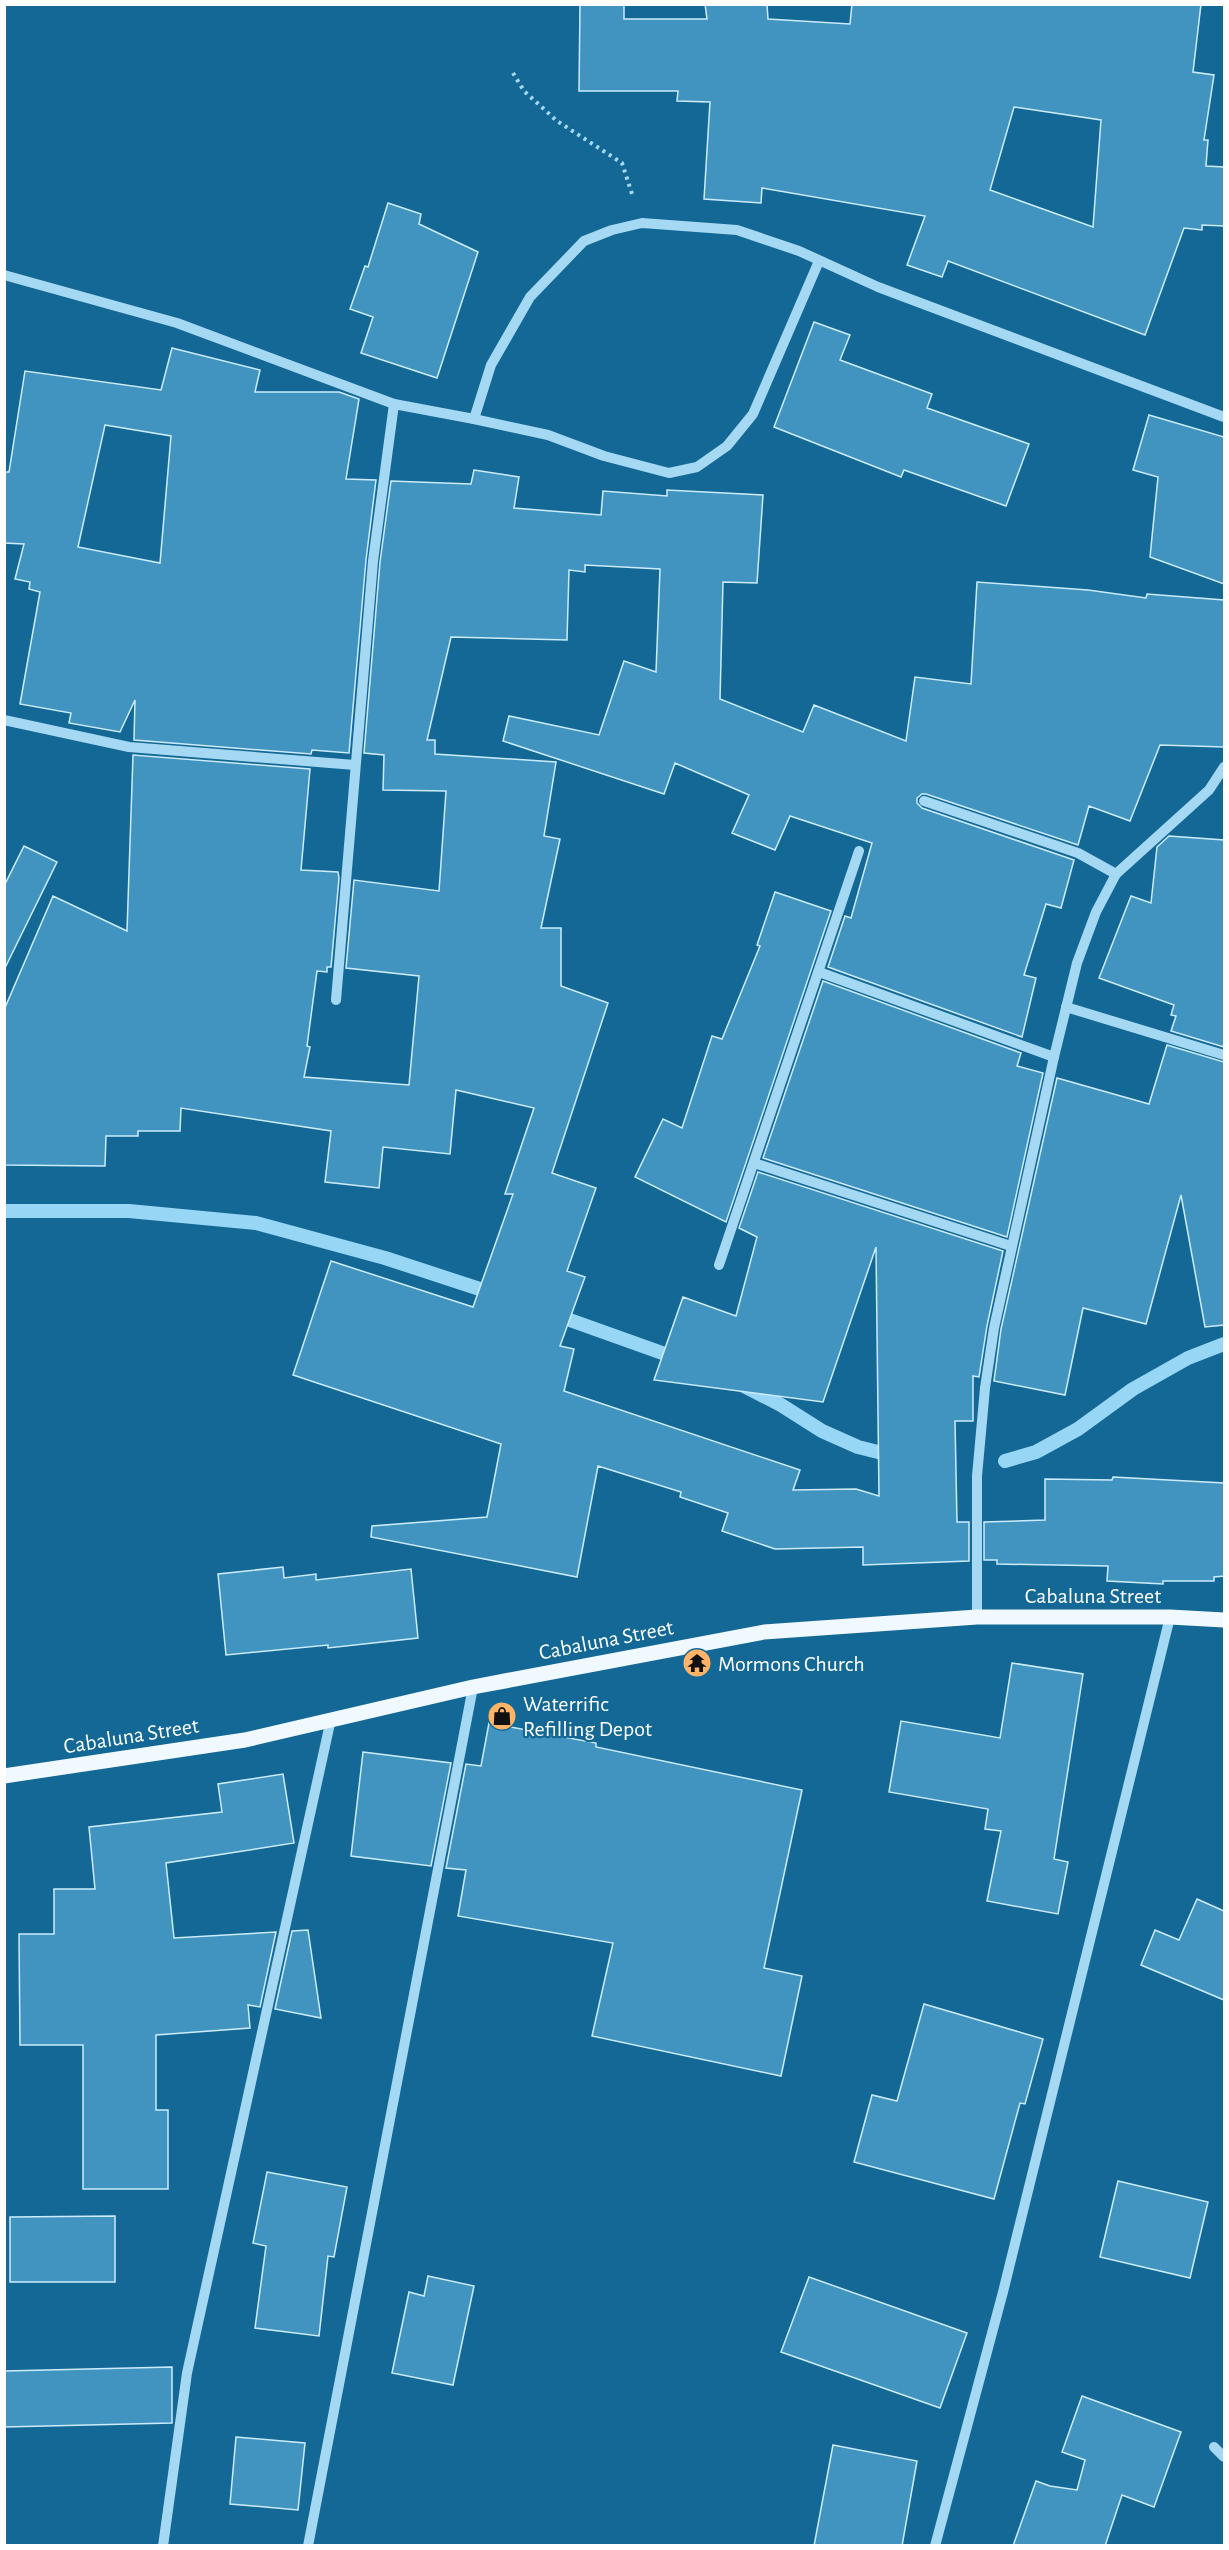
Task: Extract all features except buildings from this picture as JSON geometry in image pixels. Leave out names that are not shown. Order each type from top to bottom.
[{"type":"main road","name":"Cabaluna Street","points":[[4,1776],[245,1740],[473,1687],[764,1632],[977,1617],[1170,1617],[1224,1620]]},
{"type":"street","points":[[474,419],[491,365],[530,297],[584,241],[612,230],[642,223],[737,230],[1224,417]]},
{"type":"street","points":[[4,275],[177,323],[394,404],[548,435],[604,456],[669,473],[697,467],[727,446],[753,414],[819,261]]},
{"type":"street","points":[[336,1000],[373,561],[394,404]]},
{"type":"street","points":[[4,720],[129,747],[355,765]]},
{"type":"street","points":[[977,1617],[977,1476],[985,1388],[994,1328],[1053,1057],[1077,963],[1096,912],[1116,874],[1209,790],[1224,767]]},
{"type":"street","points":[[924,801],[1078,853],[1116,874]]},
{"type":"street","points":[[719,1265],[859,851]]},
{"type":"street","points":[[819,972],[1053,1057]]},
{"type":"street","points":[[1066,1007],[1224,1055]]},
{"type":"street","points":[[754,1162],[1011,1246]]},
{"type":"street","points":[[935,2546],[1023,2211],[1170,1617]]},
{"type":"street","points":[[308,2546],[473,1687]]},
{"type":"street","points":[[163,2546],[187,2373],[331,1719]]},
{"type":"street","points":[[1214,2447],[1224,2457]]},
{"type":"path","points":[[513,73],[524,91],[557,121],[622,164],[642,223]]},
{"type":"waterway","points":[[4,1211],[129,1211],[256,1223],[385,1258],[495,1294]]},
{"type":"waterway","points":[[553,1314],[679,1359]]},
{"type":"waterway","points":[[1005,1461],[1036,1452],[1078,1429],[1133,1389],[1188,1358],[1224,1344]]},
{"type":"waterway","points":[[744,1386],[781,1405],[822,1431],[858,1447],[894,1456]]},
{"type":"place","name":"Mormons Church","points":[[697,1663]]},
{"type":"place","name":"Waterrific Refilling Depot","points":[[502,1716]]}]
